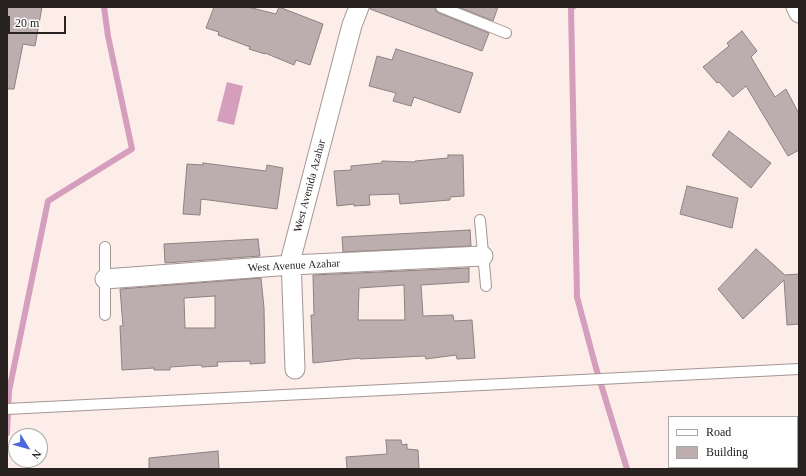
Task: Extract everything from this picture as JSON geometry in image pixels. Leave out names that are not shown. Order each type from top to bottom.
[{"type":"street","name":"West Avenida Azahar","points":[[295,368],[291,258],[352,25],[359,7]]},
{"type":"street","points":[[796,7],[799,12]]},
{"type":"street","name":"West Avenue Azahar","points":[[105,279],[291,265],[483,256]]},
{"type":"lane","points":[[441,7],[506,33]]},
{"type":"lane","points":[[480,220],[486,286]]},
{"type":"lane","points":[[105,247],[105,315]]},
{"type":"lane","points":[[7,409],[799,369]]},
{"type":"shaded area","points":[[227,82],[243,86],[234,125],[217,121]]},
{"type":"building","points":[[7,7],[42,7],[35,46],[23,44],[14,89],[7,89]]},
{"type":"building","points":[[214,7],[248,7],[276,14],[279,7],[323,24],[310,65],[296,60],[294,65],[265,53],[249,49],[250,47],[218,35],[219,32],[206,28]]},
{"type":"building","points":[[370,7],[435,7],[436,11],[439,13],[489,33],[482,51],[370,9]]},
{"type":"building","points":[[458,7],[498,7],[493,21]]},
{"type":"building","points":[[742,31],[757,51],[751,57],[775,97],[786,89],[799,114],[799,150],[788,156],[746,86],[733,97],[719,82],[717,83],[703,67],[729,46],[727,43]]},
{"type":"building","points":[[396,49],[473,73],[460,113],[414,97],[411,106],[393,101],[396,93],[369,86],[377,56],[392,60]]},
{"type":"building","points":[[729,131],[771,163],[751,188],[712,155]]},
{"type":"building","points":[[448,155],[463,155],[464,196],[450,197],[450,200],[400,204],[399,194],[369,195],[370,205],[354,206],[354,204],[337,206],[334,171],[351,170],[351,166],[382,163],[382,161],[415,162],[448,158]]},
{"type":"building","points":[[203,163],[266,171],[267,165],[283,168],[277,209],[201,199],[200,215],[183,214],[187,164],[203,165]]},
{"type":"building","points":[[687,186],[738,198],[732,228],[680,214]]},
{"type":"building","points":[[470,230],[471,246],[343,252],[342,237]]},
{"type":"building","points":[[258,239],[260,256],[165,263],[164,244]]},
{"type":"building","points":[[756,249],[785,275],[799,274],[799,324],[787,325],[784,280],[743,319],[718,289]]},
{"type":"building","points":[[469,268],[469,282],[421,285],[423,316],[453,315],[454,321],[472,320],[475,358],[457,359],[456,355],[426,359],[425,356],[360,358],[313,363],[311,315],[314,315],[313,275]],"holes":[[[404,285],[405,320],[358,320],[359,288]]]},
{"type":"building","points":[[261,278],[264,308],[265,363],[250,364],[250,361],[217,362],[218,366],[202,367],[201,365],[170,367],[170,370],[154,370],[154,368],[122,370],[120,326],[123,326],[120,289]],"holes":[[[215,296],[215,328],[185,328],[184,298]]]},
{"type":"building","points":[[386,440],[401,440],[402,445],[407,444],[407,449],[418,450],[419,469],[347,469],[346,457],[387,454]]},
{"type":"building","points":[[218,451],[219,469],[149,469],[149,458]]},
{"type":"waterway","points":[[7,433],[9,391],[48,201],[132,149],[108,36],[104,7]]},
{"type":"waterway","points":[[573,7],[571,9],[577,297],[596,368],[627,469]]}]
